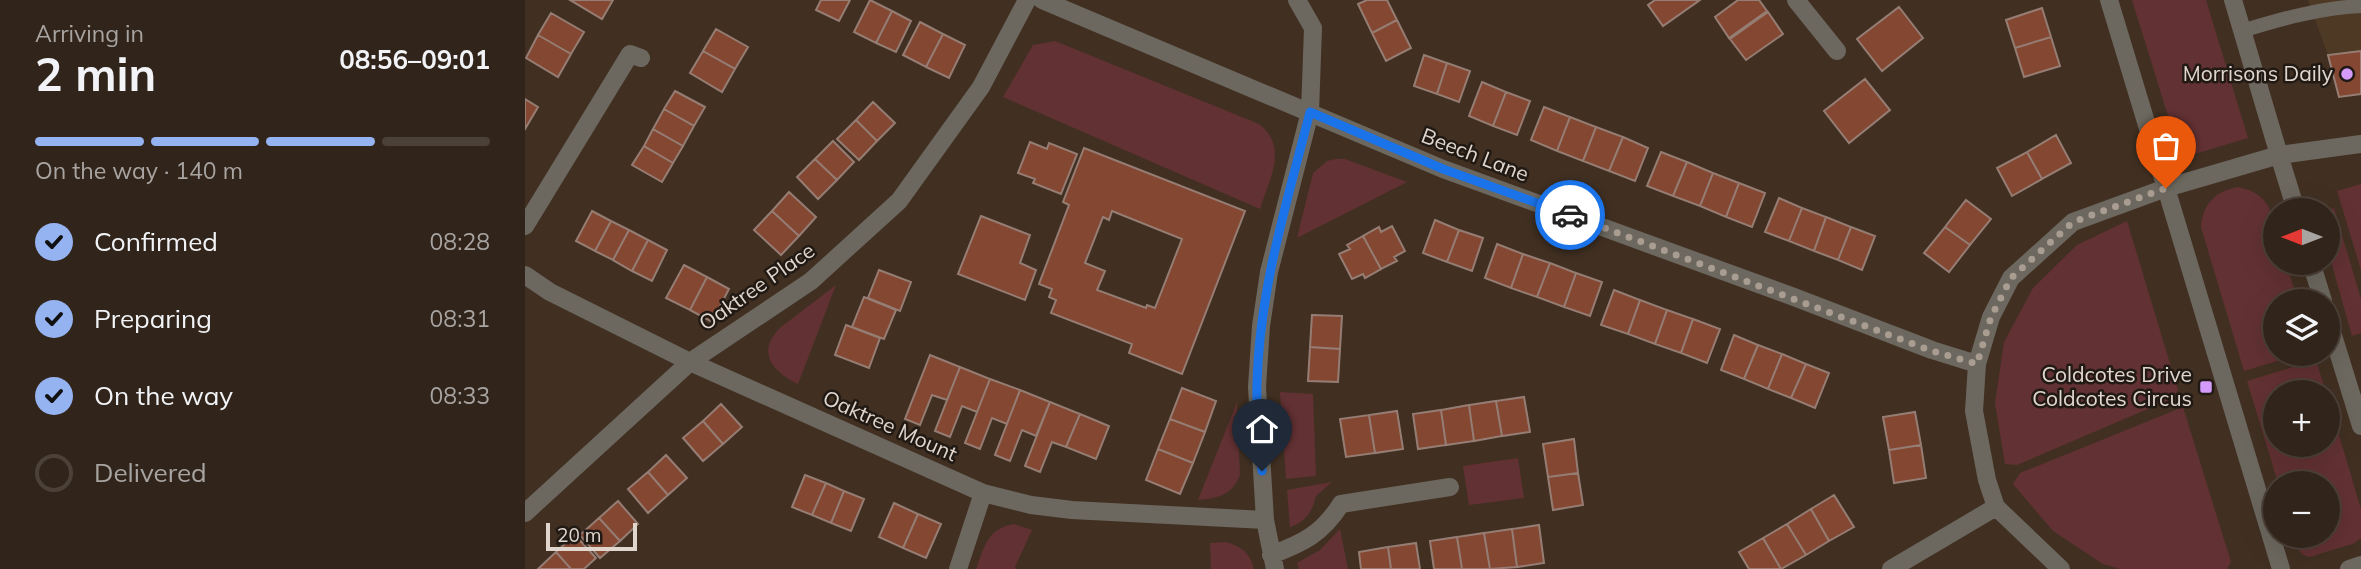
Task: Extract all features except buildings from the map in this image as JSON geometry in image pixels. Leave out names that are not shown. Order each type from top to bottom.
[{"type":"street","name":"Oaktree Place","points":[[525,513],[690,362],[811,281],[899,201],[981,87],[1027,0]]},
{"type":"street","name":"Beech Lane","points":[[1042,0],[1443,169],[1794,297],[1932,351],[1977,364]]},
{"type":"street","points":[[1297,0],[1314,28],[1310,112],[1269,272],[1261,326],[1257,387],[1265,520],[1273,562],[1328,525],[1341,505],[1450,487]]},
{"type":"street","points":[[1796,0],[1836,51]]},
{"type":"street","points":[[2109,0],[2281,569]]},
{"type":"street","points":[[2233,0],[2292,198]]},
{"type":"street","points":[[525,226],[630,54],[641,58]]},
{"type":"street","points":[[2061,569],[1996,507],[1987,480],[1974,411],[1977,364],[1991,317],[2011,278],[2073,222],[2166,188],[2279,155],[2361,144]]},
{"type":"street","name":"Oaktree Mount","points":[[525,275],[550,292],[690,362],[983,493],[1031,505],[1072,510],[1265,520]]},
{"type":"street","points":[[2340,358],[2361,426]]},
{"type":"street","points":[[958,569],[983,493]]},
{"type":"street","points":[[1891,569],[1996,507]]},
{"type":"street","points":[[2349,569],[2361,565]]},
{"type":"lane","points":[[2242,31],[2339,7],[2361,6]]},
{"type":"shaded area","points":[[2132,0],[2206,0],[2248,138],[2181,158]]},
{"type":"shaded area","points":[[2308,0],[2361,0],[2361,94],[2339,97],[2328,55]]},
{"type":"shaded area","points":[[1055,41],[1259,124],[1268,133],[1275,153],[1272,175],[1260,209],[1003,97],[1033,45]]},
{"type":"shaded area","points":[[1345,159],[1407,182],[1297,238],[1313,173],[1327,161]]},
{"type":"shaded area","points":[[2361,184],[2361,270],[2340,198],[2337,191]]},
{"type":"shaded area","points":[[2238,187],[2251,191],[2263,200],[2263,275],[2290,275],[2294,289],[2263,289],[2263,365],[2244,371],[2201,227],[2208,205],[2217,195]]},
{"type":"shaded area","points":[[2127,221],[2178,390],[2171,399],[2017,465],[2005,464],[1995,403],[2004,342],[2033,288],[2077,245]]},
{"type":"shaded area","points":[[2340,228],[2361,299],[2361,333],[2352,336],[2335,275],[2340,275]]},
{"type":"shaded area","points":[[836,285],[798,384],[775,367],[768,353],[769,345],[781,327]]},
{"type":"shaded area","points":[[2296,366],[2318,366],[2322,380],[2263,380],[2263,434],[2247,381]]},
{"type":"shaded area","points":[[1280,392],[1313,394],[1316,476],[1286,479]]},
{"type":"shaded area","points":[[1237,402],[1240,475],[1233,487],[1224,494],[1198,500]]},
{"type":"shaded area","points":[[2183,407],[2231,562],[2227,569],[2120,569],[2103,564],[2053,531],[2013,484],[2020,473]]},
{"type":"shaded area","points":[[2340,438],[2361,509],[2361,538],[2340,548],[2340,471],[2274,471],[2270,457],[2340,457]]},
{"type":"shaded area","points":[[1518,458],[1524,498],[1469,505],[1463,466]]},
{"type":"shaded area","points":[[1332,482],[1316,496],[1304,519],[1290,527],[1287,490]]},
{"type":"shaded area","points":[[1014,524],[1032,530],[1016,569],[976,569],[993,534]]},
{"type":"shaded area","points":[[1340,529],[1348,569],[1299,569],[1297,563],[1320,550]]},
{"type":"shaded area","points":[[1226,542],[1244,551],[1254,569],[1211,569],[1210,543]]},
{"type":"shaded area","points":[[2298,548],[2339,548],[2310,557]]},
{"type":"way so far","points":[[1570,215],[1932,351],[1977,364],[1991,317],[2011,278],[2073,222],[2166,188]]},
{"type":"place","name":"Morrisons Daily","points":[[2347,74]]},
{"type":"place","name":"Coldcotes Drive Coldcotes Circus","points":[[2206,387]]},
{"type":"route","points":[[1262,471],[1257,387],[1261,326],[1269,272],[1310,112],[1443,169],[1570,215]]}]
